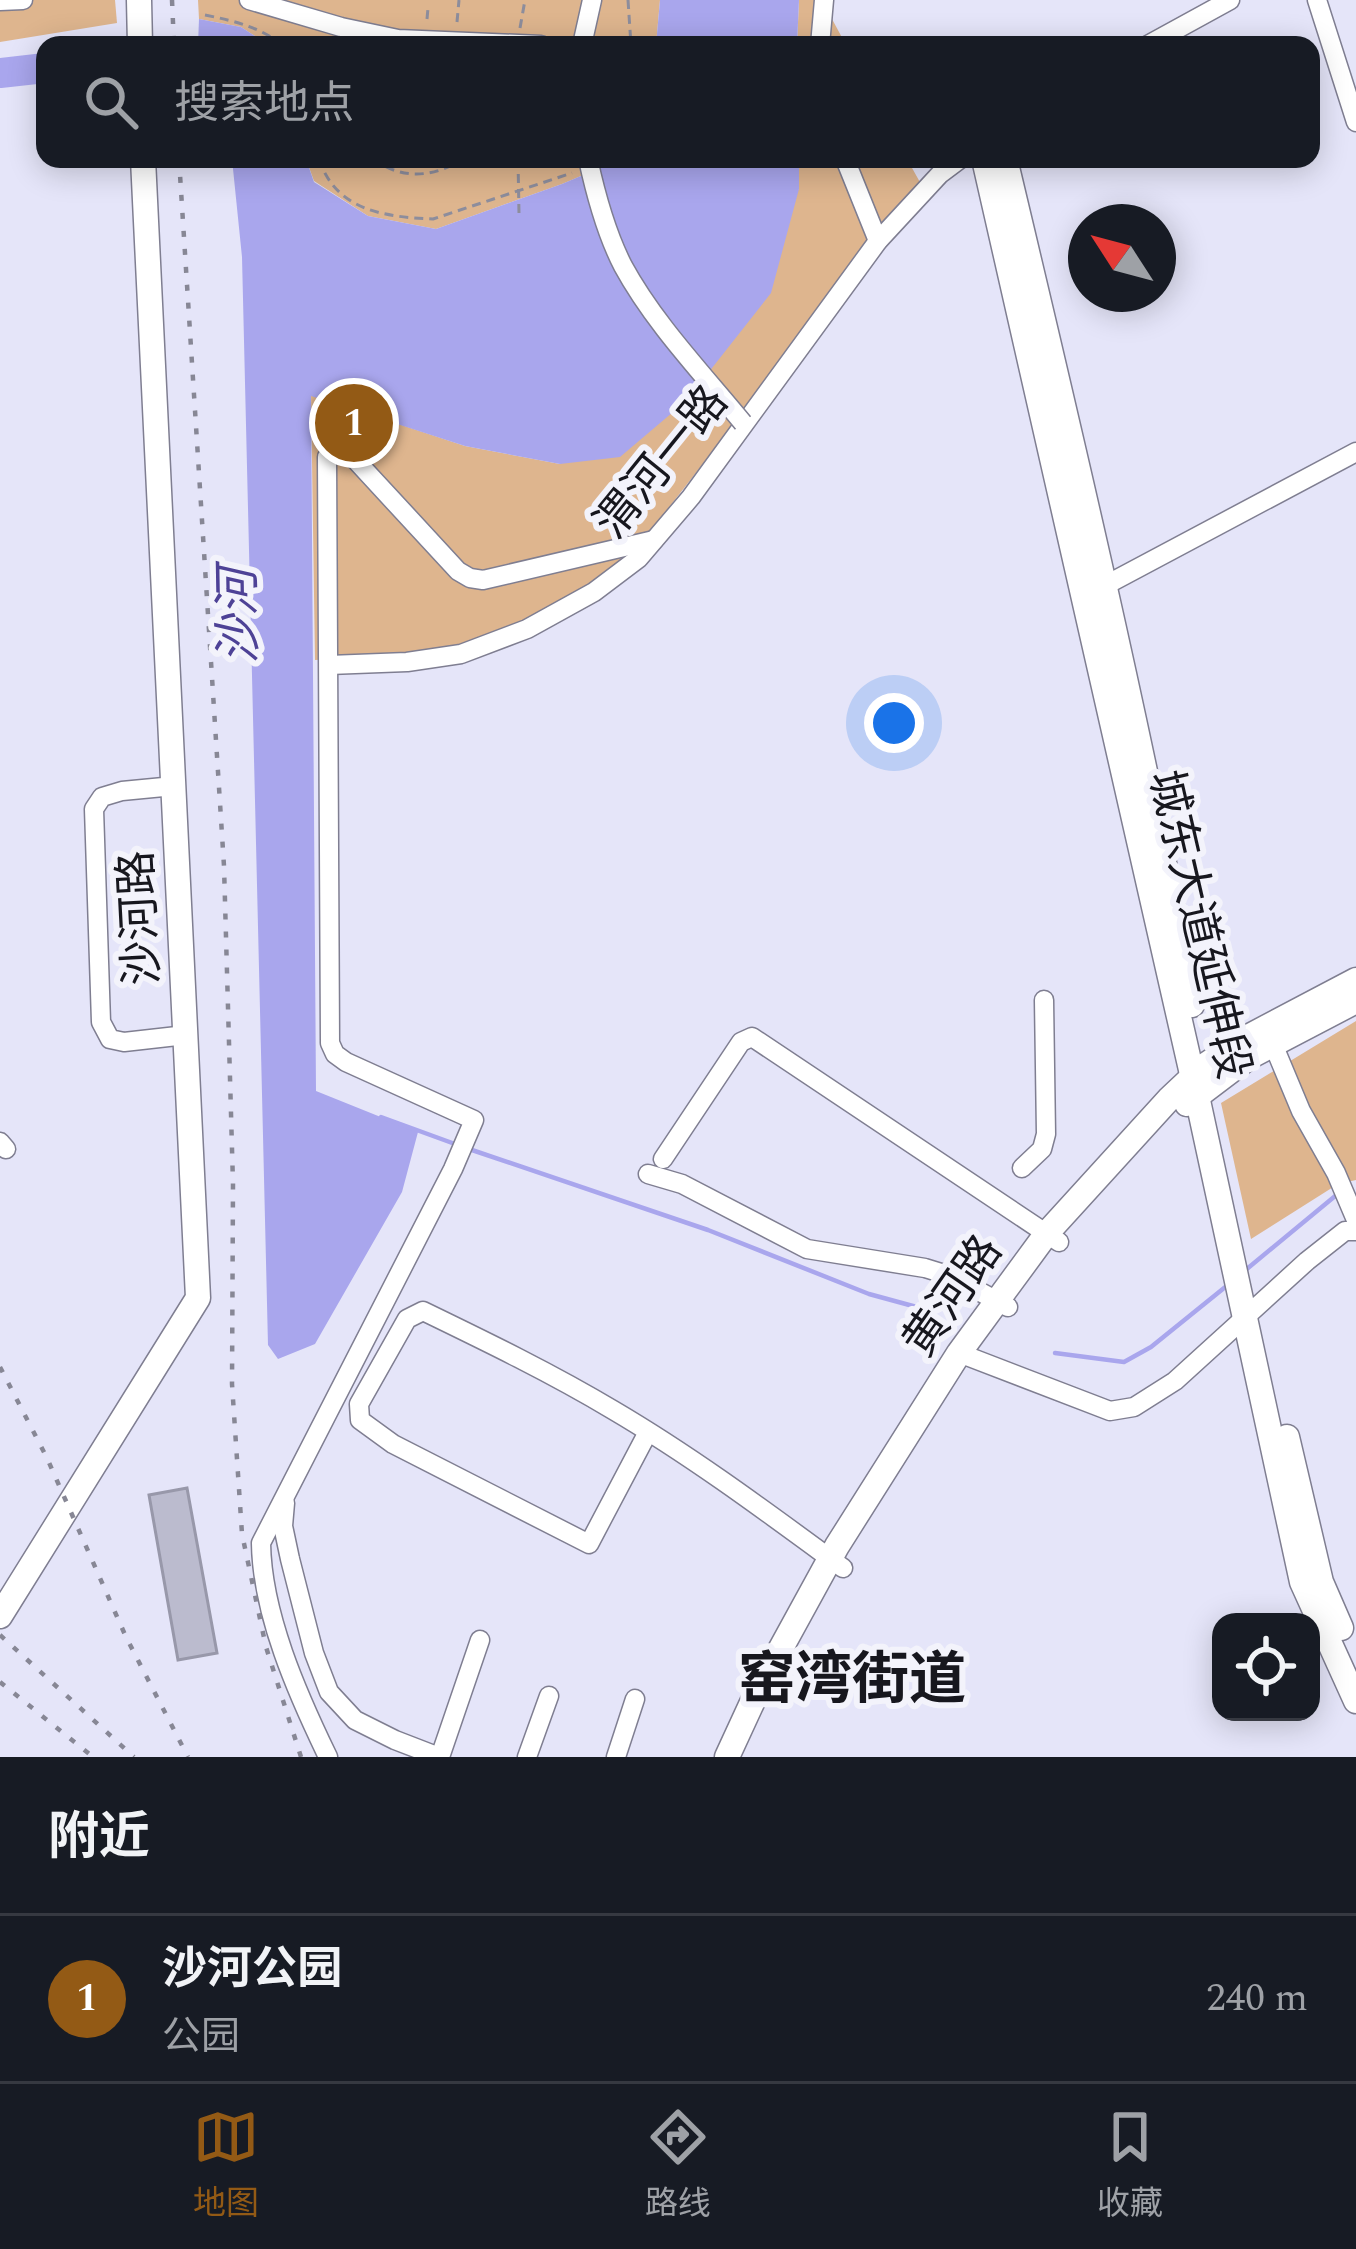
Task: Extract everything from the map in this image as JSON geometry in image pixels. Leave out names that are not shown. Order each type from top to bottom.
[{"type":"main road","points":[[139,0],[140,36]]},
{"type":"main road","name":"沙河路","points":[[0,1616],[198,1298],[143,168]]},
{"type":"main road","name":"城东大道延伸段","points":[[986,168],[1321,1582],[1356,1664]]},
{"type":"main road","name":"城东大道延伸段","points":[[1007,168],[1106,585],[1162,847],[1201,1081],[1302,1582],[1356,1701]]},
{"type":"main road","name":"黄河路","points":[[727,1757],[757,1692],[966,1355],[1053,1238],[1246,1039],[1356,980]]},
{"type":"main road","name":"黄河路","points":[[1201,1081],[1356,1001]]},
{"type":"main road","name":"黄河路","points":[[742,1757],[836,1563]]},
{"type":"street","points":[[0,2],[22,0]]},
{"type":"street","points":[[249,0],[384,36]]},
{"type":"street","points":[[584,36],[592,0]]},
{"type":"street","points":[[821,36],[824,0]]},
{"type":"street","points":[[1164,36],[1230,0]]},
{"type":"street","points":[[1317,0],[1356,122]]},
{"type":"street","points":[[590,168],[596,200],[622,263],[674,339],[742,423]]},
{"type":"street","points":[[849,168],[878,241]]},
{"type":"street","name":"渭河一路","points":[[329,665],[461,654],[527,629],[594,592],[639,557],[691,496],[878,241],[948,168]]},
{"type":"street","points":[[328,1757],[293,1685],[261,1570],[261,1543],[474,1120],[346,1062],[330,1042],[327,457],[334,449],[349,453],[458,571],[470,578],[483,580],[654,540]]},
{"type":"street","points":[[1106,585],[1356,452]]},
{"type":"street","points":[[174,786],[122,791],[102,797],[94,809],[101,1022],[110,1039],[124,1042],[186,1035]]},
{"type":"street","points":[[1022,1168],[1042,1149],[1046,1133],[1043,1000]]},
{"type":"street","points":[[663,1159],[741,1042],[752,1037],[1053,1238]]},
{"type":"street","points":[[1273,1044],[1356,1220]]},
{"type":"street","points":[[648,1174],[682,1184],[807,1250],[925,1268],[1002,1303]]},
{"type":"street","points":[[966,1355],[1110,1411],[1135,1407],[1175,1381],[1307,1261],[1345,1231],[1356,1231]]},
{"type":"street","points":[[648,1432],[589,1544],[393,1444],[360,1420],[359,1404],[407,1319],[423,1311],[526,1360],[648,1432],[836,1563]]},
{"type":"street","points":[[286,1497],[283,1526],[314,1653],[329,1692],[356,1720],[439,1757],[480,1640]]},
{"type":"street","points":[[527,1757],[549,1696]]},
{"type":"street","points":[[616,1757],[635,1700]]},
{"type":"path","points":[[456,36],[459,0]]},
{"type":"path","points":[[519,36],[525,0]]},
{"type":"path","points":[[628,0],[630,36]]},
{"type":"path","points":[[205,15],[244,23],[271,36]]},
{"type":"path","points":[[322,168],[335,188],[360,207],[383,215],[433,219],[571,173]]},
{"type":"path","points":[[388,168],[407,175],[428,175],[443,168]]},
{"type":"path","points":[[518,168],[519,214]]},
{"type":"shaded area","points":[[0,0],[115,0],[117,23],[0,42]]},
{"type":"shaded area","points":[[198,0],[660,0],[657,36],[255,36],[241,27],[199,19]]},
{"type":"shaded area","points":[[660,0],[799,0],[797,36],[657,36]]},
{"type":"shaded area","points":[[799,0],[834,0],[832,19],[841,36],[797,36]]},
{"type":"shaded area","points":[[199,19],[241,27],[255,36],[198,36]]},
{"type":"shaded area","points":[[233,168],[309,168],[314,182],[368,216],[436,229],[600,168],[799,168],[799,189],[771,293],[686,401],[620,457],[560,464],[465,446],[311,396],[316,1091],[418,1132],[402,1192],[315,1344],[278,1359],[268,1345],[242,257]]},
{"type":"shaded area","points":[[309,168],[600,168],[436,229],[368,216],[314,181]]},
{"type":"shaded area","points":[[799,168],[912,168],[921,184],[649,533],[592,586],[530,620],[478,640],[408,655],[315,660],[311,395],[465,446],[560,464],[799,189]]},
{"type":"shaded area","points":[[1356,1021],[1356,1180],[1338,1184],[1251,1239],[1221,1103]]},
{"type":"building","points":[[187,1488],[217,1653],[178,1660],[149,1495]]},
{"type":"waterway","name":"沙河","points":[[0,73],[36,69]]},
{"type":"waterway","points":[[381,1117],[455,1144]]},
{"type":"waterway","points":[[466,1148],[708,1230],[869,1294],[924,1309]]},
{"type":"waterway","points":[[1242,1273],[1340,1192]]},
{"type":"waterway","points":[[1055,1353],[1124,1362],[1151,1347],[1229,1284]]},
{"type":"railway","points":[[172,0],[174,36]]},
{"type":"railway","points":[[180,168],[224,866],[233,1184],[232,1384],[242,1534],[266,1647],[301,1757]]},
{"type":"railway","points":[[0,1367],[47,1458],[126,1637],[188,1757]]},
{"type":"railway","points":[[0,1635],[134,1757]]},
{"type":"railway","points":[[0,1682],[93,1757]]},
{"type":"place","name":"沙河公园","points":[[354,423]]},
{"type":"district","name":"窑湾街道","points":[[852,1678]]}]
